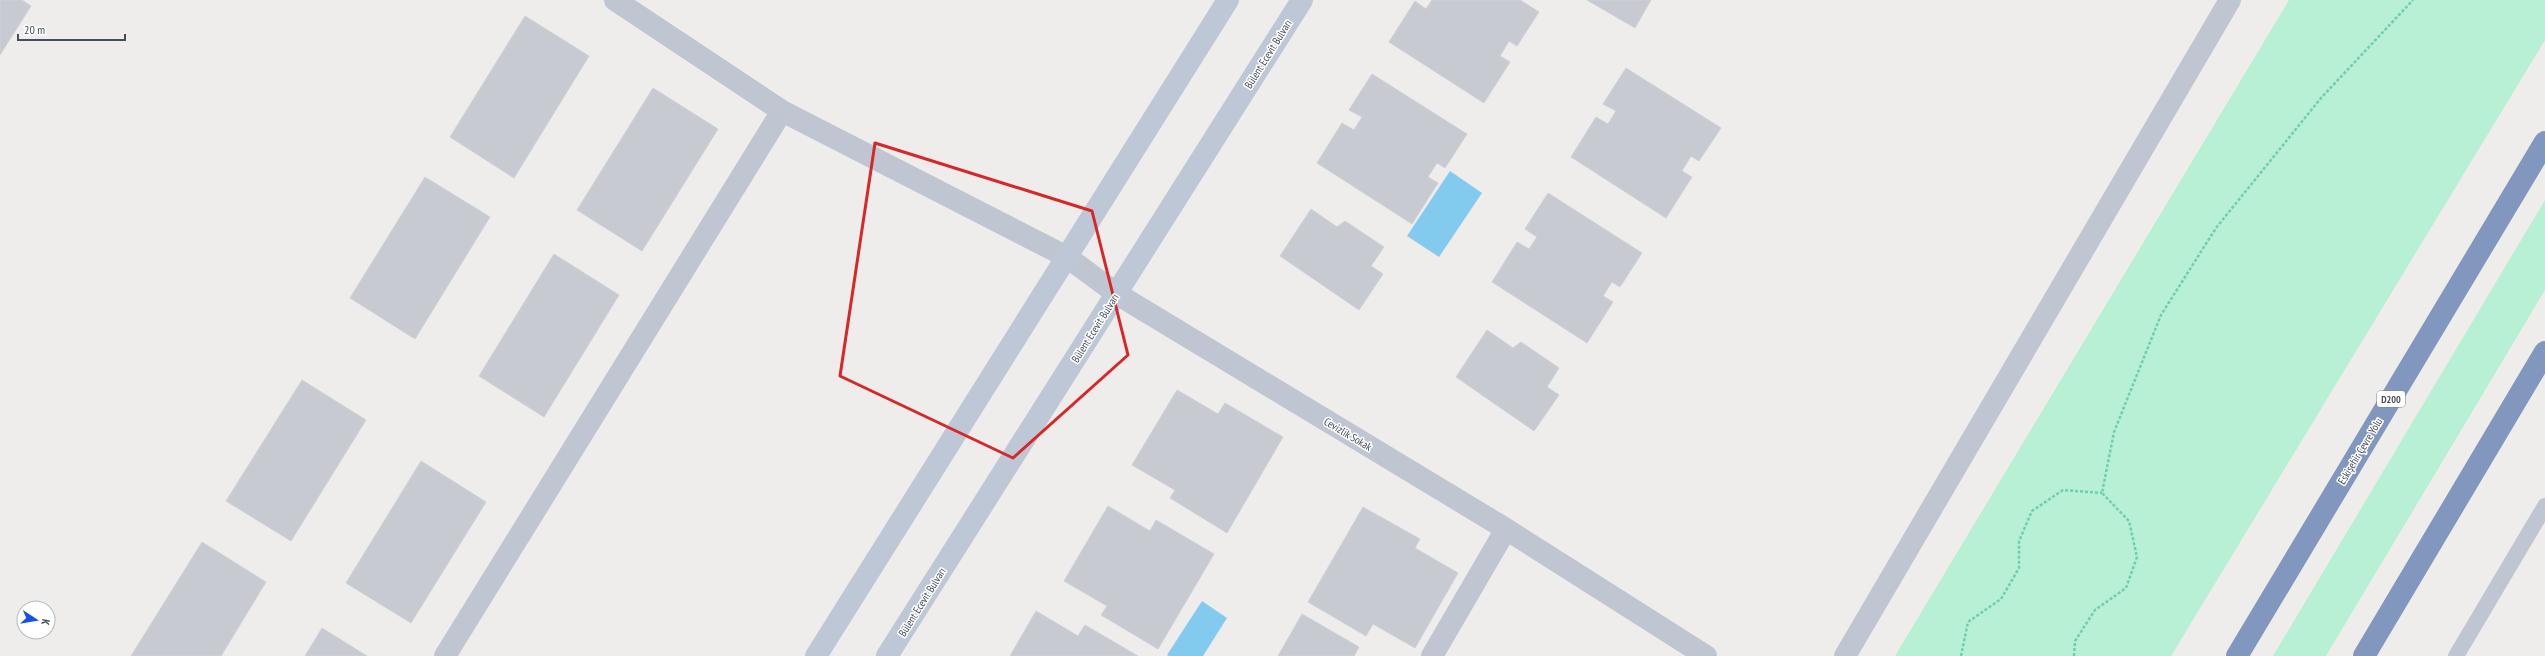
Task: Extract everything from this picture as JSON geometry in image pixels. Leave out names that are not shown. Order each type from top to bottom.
[{"type":"highway","name":"Eskişehir Çevre Yolu","points":[[2237,656],[2545,142]]},
{"type":"highway","points":[[2364,656],[2545,352]]},
{"type":"main road","points":[[816,656],[1228,0]]},
{"type":"main road","name":"Bülent Ecevit Bulvarı","points":[[887,656],[1302,0]]},
{"type":"street","name":"Cevizlik Sokak","points":[[615,0],[782,111],[1067,257],[1117,294],[1506,529],[1706,656]]},
{"type":"street","points":[[1845,656],[2230,0]]},
{"type":"street","points":[[445,656],[782,111]]},
{"type":"street","points":[[1432,656],[1506,529]]},
{"type":"lane","points":[[2456,656],[2545,506]]},
{"type":"path","points":[[2102,493],[2114,432],[2161,314],[2216,228],[2320,98],[2413,0]]},
{"type":"path","points":[[1961,656],[1968,622],[2001,600],[2019,568],[2019,541],[2032,511],[2062,490],[2102,493],[2129,521],[2137,557],[2126,588],[2095,610],[2075,641],[2074,656]]},
{"type":"highlighted area","points":[[875,143],[1092,211],[1128,355],[1013,458],[840,376]]},
{"type":"green space","points":[[2289,0],[2545,0],[2545,40],[2171,656],[1895,656]]},
{"type":"green space","points":[[2545,200],[2545,290],[2326,656],[2273,656]]},
{"type":"water","points":[[1450,171],[1482,193],[1439,257],[1407,236]]},
{"type":"water","points":[[1202,601],[1227,618],[1203,656],[1167,655]]},
{"type":"building","points":[[0,0],[22,0],[31,6],[0,55]]},
{"type":"building","points":[[1432,0],[1520,0],[1539,12],[1517,46],[1509,41],[1500,56],[1510,62],[1484,103],[1389,42],[1415,1],[1426,9]]},
{"type":"building","points":[[1587,0],[1651,0],[1635,28]]},
{"type":"building","points":[[525,16],[589,56],[514,178],[450,137]]},
{"type":"building","points":[[1626,68],[1721,128],[1699,161],[1691,156],[1682,171],[1692,177],[1666,218],[1571,157],[1596,117],[1608,124],[1616,111],[1603,104]]},
{"type":"building","points":[[1372,74],[1467,134],[1445,168],[1437,163],[1428,177],[1438,183],[1412,224],[1317,163],[1342,123],[1354,130],[1362,117],[1349,110]]},
{"type":"building","points":[[653,88],[718,129],[642,251],[577,210]]},
{"type":"building","points":[[425,177],[490,217],[415,339],[350,298]]},
{"type":"building","points":[[1548,193],[1642,253],[1620,287],[1612,282],[1603,296],[1613,302],[1587,343],[1492,282],[1517,242],[1529,249],[1537,237],[1525,229]]},
{"type":"building","points":[[1311,209],[1337,227],[1345,221],[1384,247],[1371,266],[1383,274],[1359,310],[1280,256]]},
{"type":"building","points":[[554,254],[619,295],[544,417],[479,376]]},
{"type":"building","points":[[1487,330],[1513,348],[1521,342],[1559,368],[1547,387],[1559,395],[1534,431],[1456,377]]},
{"type":"building","points":[[302,380],[366,420],[291,541],[226,501]]},
{"type":"building","points":[[1177,390],[1218,414],[1225,403],[1283,437],[1227,533],[1170,498],[1175,490],[1132,465]]},
{"type":"building","points":[[421,461],[486,502],[411,623],[346,583]]},
{"type":"building","points":[[1108,506],[1150,531],[1156,520],[1214,554],[1158,649],[1101,615],[1107,606],[1064,581]]},
{"type":"building","points":[[1363,507],[1420,539],[1415,548],[1458,573],[1415,648],[1373,624],[1366,636],[1308,602]]},
{"type":"building","points":[[202,542],[266,582],[221,656],[131,656]]},
{"type":"building","points":[[1036,611],[1078,636],[1085,625],[1138,656],[1010,656]]},
{"type":"building","points":[[1302,614],[1359,647],[1354,656],[1278,656]]},
{"type":"building","points":[[322,628],[367,656],[305,656]]}]
